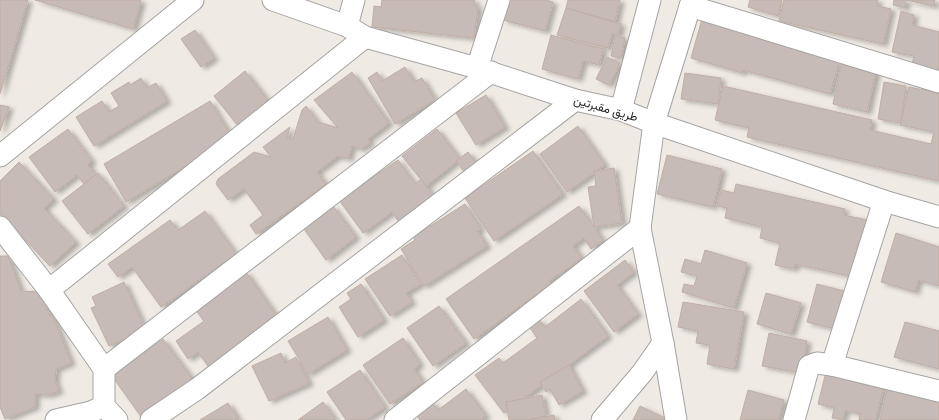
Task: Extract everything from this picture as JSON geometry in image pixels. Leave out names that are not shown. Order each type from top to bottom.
[{"type":"street","points":[[0,156],[193,0]]},
{"type":"street","name":"طريق مقبرتين","points":[[273,0],[347,26],[365,37],[484,70],[575,100],[621,110],[654,123],[884,201],[939,217]]},
{"type":"street","points":[[347,26],[354,0]]},
{"type":"street","points":[[104,369],[484,70],[498,0]]},
{"type":"street","points":[[621,110],[650,0]]},
{"type":"street","points":[[676,420],[663,343],[640,228],[654,123],[691,3],[939,82]]},
{"type":"street","points":[[49,290],[365,37]]},
{"type":"street","points":[[151,420],[197,389],[575,100]]},
{"type":"street","points":[[832,365],[884,201]]},
{"type":"street","points":[[0,227],[49,290],[104,369],[110,413],[91,412],[56,420]]},
{"type":"street","points":[[395,420],[640,228]]},
{"type":"street","points":[[602,420],[642,373],[663,343]]},
{"type":"street","points":[[794,420],[808,366],[817,363],[832,365],[939,391]]},
{"type":"building","points":[[0,0],[28,0],[0,94]]},
{"type":"building","points":[[35,0],[140,0],[141,1],[133,29]]},
{"type":"building","points":[[382,0],[475,0],[474,6],[478,6],[474,38],[372,27],[374,6],[381,7]]},
{"type":"building","points":[[509,0],[546,0],[553,2],[545,31],[503,20]]},
{"type":"building","points":[[568,0],[620,0],[615,22],[566,8]]},
{"type":"building","points":[[750,0],[782,0],[778,16],[748,7]]},
{"type":"building","points":[[784,0],[878,0],[877,6],[891,9],[883,44],[779,21]]},
{"type":"building","points":[[894,0],[906,0],[905,8],[893,5]]},
{"type":"building","points":[[906,0],[935,0],[934,6]]},
{"type":"building","points":[[566,8],[621,24],[618,35],[612,33],[608,48],[557,35]]},
{"type":"building","points":[[901,11],[914,15],[912,25],[939,32],[939,74],[911,68],[914,56],[892,52]]},
{"type":"building","points":[[702,19],[809,49],[808,53],[839,62],[830,94],[743,70],[742,73],[691,58]]},
{"type":"building","points":[[195,30],[214,58],[201,67],[181,39]]},
{"type":"building","points":[[551,35],[603,49],[599,65],[583,61],[578,79],[542,69]]},
{"type":"building","points":[[615,36],[625,38],[621,58],[611,56]]},
{"type":"building","points":[[607,57],[620,63],[609,85],[596,79]]},
{"type":"building","points":[[842,59],[877,67],[867,112],[833,104]]},
{"type":"building","points":[[405,67],[414,82],[422,78],[435,100],[395,124],[368,78],[377,72],[382,81]]},
{"type":"building","points":[[245,71],[273,107],[242,131],[214,96]]},
{"type":"building","points":[[352,72],[389,123],[368,139],[370,143],[361,149],[352,146],[348,159],[338,156],[317,172],[326,184],[256,234],[250,225],[263,215],[244,189],[228,200],[216,184],[218,179],[254,152],[271,157],[263,147],[290,127],[287,138],[293,139],[302,110],[306,106],[318,122],[338,128],[314,100]]},
{"type":"building","points":[[685,73],[721,78],[718,104],[681,99]]},
{"type":"building","points":[[141,78],[147,88],[156,83],[167,101],[94,146],[76,117],[102,101],[109,112],[119,106],[111,93],[129,82],[130,85]]},
{"type":"building","points":[[884,82],[906,86],[901,123],[878,119]]},
{"type":"building","points":[[723,86],[872,120],[870,130],[931,144],[934,132],[900,125],[909,87],[939,93],[939,181],[747,137],[749,128],[715,120]]},
{"type":"building","points":[[486,95],[505,127],[476,145],[456,113]]},
{"type":"building","points":[[210,101],[232,138],[126,202],[104,164]]},
{"type":"building","points":[[0,105],[9,107],[0,131]]},
{"type":"building","points":[[578,126],[605,165],[567,192],[540,154]]},
{"type":"building","points":[[68,129],[92,161],[88,165],[96,175],[84,184],[77,175],[55,192],[29,157]]},
{"type":"building","points":[[437,129],[460,159],[426,186],[402,156]]},
{"type":"building","points":[[533,151],[563,194],[494,241],[465,198]]},
{"type":"building","points":[[468,152],[477,164],[465,173],[456,161]]},
{"type":"building","points":[[667,155],[722,169],[713,207],[657,194]]},
{"type":"building","points":[[398,160],[415,184],[421,179],[434,197],[399,222],[392,212],[363,233],[339,200]]},
{"type":"building","points":[[19,162],[54,199],[44,208],[76,242],[50,266],[0,214],[0,181]]},
{"type":"building","points":[[614,168],[622,223],[594,227],[588,187],[596,186],[594,171]]},
{"type":"building","points":[[98,173],[124,206],[88,234],[62,201]]},
{"type":"building","points":[[736,184],[845,209],[843,215],[868,220],[855,277],[795,264],[794,269],[775,265],[780,243],[760,238],[762,227],[725,218],[727,208],[717,206],[721,190],[734,193]]},
{"type":"building","points":[[465,204],[481,229],[477,231],[487,246],[424,286],[401,249],[415,240],[413,237]]},
{"type":"building","points":[[333,206],[356,237],[326,260],[304,229]]},
{"type":"building","points":[[579,206],[603,240],[591,249],[584,238],[573,246],[582,258],[549,281],[551,284],[474,339],[446,299]]},
{"type":"building","points":[[205,211],[236,254],[161,307],[132,267],[118,277],[108,264],[170,220],[178,230]]},
{"type":"building","points":[[896,233],[939,247],[939,286],[918,280],[915,292],[881,282]]},
{"type":"building","points":[[705,250],[747,263],[734,308],[682,292],[684,284],[694,286],[697,276],[681,272],[685,259],[701,264]]},
{"type":"building","points":[[402,255],[421,284],[406,293],[412,302],[390,316],[365,279]]},
{"type":"building","points":[[0,256],[8,256],[21,291],[41,292],[50,316],[53,316],[71,363],[56,369],[55,381],[59,391],[48,395],[35,394],[35,407],[5,419],[0,407]]},
{"type":"building","points":[[625,260],[634,272],[617,285],[638,314],[614,332],[584,291]]},
{"type":"building","points":[[246,272],[280,321],[210,369],[198,352],[188,359],[176,341],[204,321],[195,309]]},
{"type":"building","points":[[124,282],[145,329],[109,346],[91,308],[96,306],[92,297]]},
{"type":"building","points":[[361,284],[384,320],[358,337],[339,307],[351,299],[347,293]]},
{"type":"building","points":[[817,284],[848,292],[839,330],[807,322]]},
{"type":"building","points":[[766,293],[801,303],[791,334],[757,324]]},
{"type":"building","points":[[581,299],[608,336],[504,413],[475,375],[499,358],[503,363],[537,338],[530,328],[540,320],[545,327]]},
{"type":"building","points":[[683,302],[744,312],[734,369],[707,364],[710,345],[696,343],[698,331],[678,327]]},
{"type":"building","points":[[439,306],[466,343],[433,366],[407,328]]},
{"type":"building","points":[[328,317],[347,350],[308,374],[288,341]]},
{"type":"building","points":[[905,322],[939,331],[939,369],[894,357]]},
{"type":"building","points":[[769,333],[807,341],[801,373],[762,366]]},
{"type":"building","points":[[403,338],[420,364],[414,369],[423,382],[390,404],[363,365]]},
{"type":"building","points":[[163,339],[193,380],[142,418],[112,376]]},
{"type":"building","points":[[281,353],[285,363],[296,357],[309,383],[269,401],[252,366]]},
{"type":"building","points":[[569,365],[583,391],[559,405],[550,389],[546,392],[540,382]]},
{"type":"building","points":[[360,370],[385,407],[366,420],[346,420],[327,392]]},
{"type":"building","points":[[826,372],[884,387],[875,420],[859,420],[860,414],[845,410],[843,420],[832,418],[834,408],[818,404]]},
{"type":"building","points":[[466,389],[486,416],[480,420],[420,420],[416,414],[432,402],[438,410]]},
{"type":"building","points":[[887,389],[939,401],[939,420],[880,420]]},
{"type":"building","points":[[748,390],[784,400],[778,420],[740,420]]},
{"type":"building","points":[[542,395],[546,416],[527,420],[509,420],[506,402]]},
{"type":"building","points":[[323,402],[336,420],[298,420]]},
{"type":"building","points":[[228,403],[239,420],[200,420]]},
{"type":"building","points":[[640,406],[665,418],[664,420],[633,420]]},
{"type":"building","points":[[554,415],[555,420],[530,420]]}]
